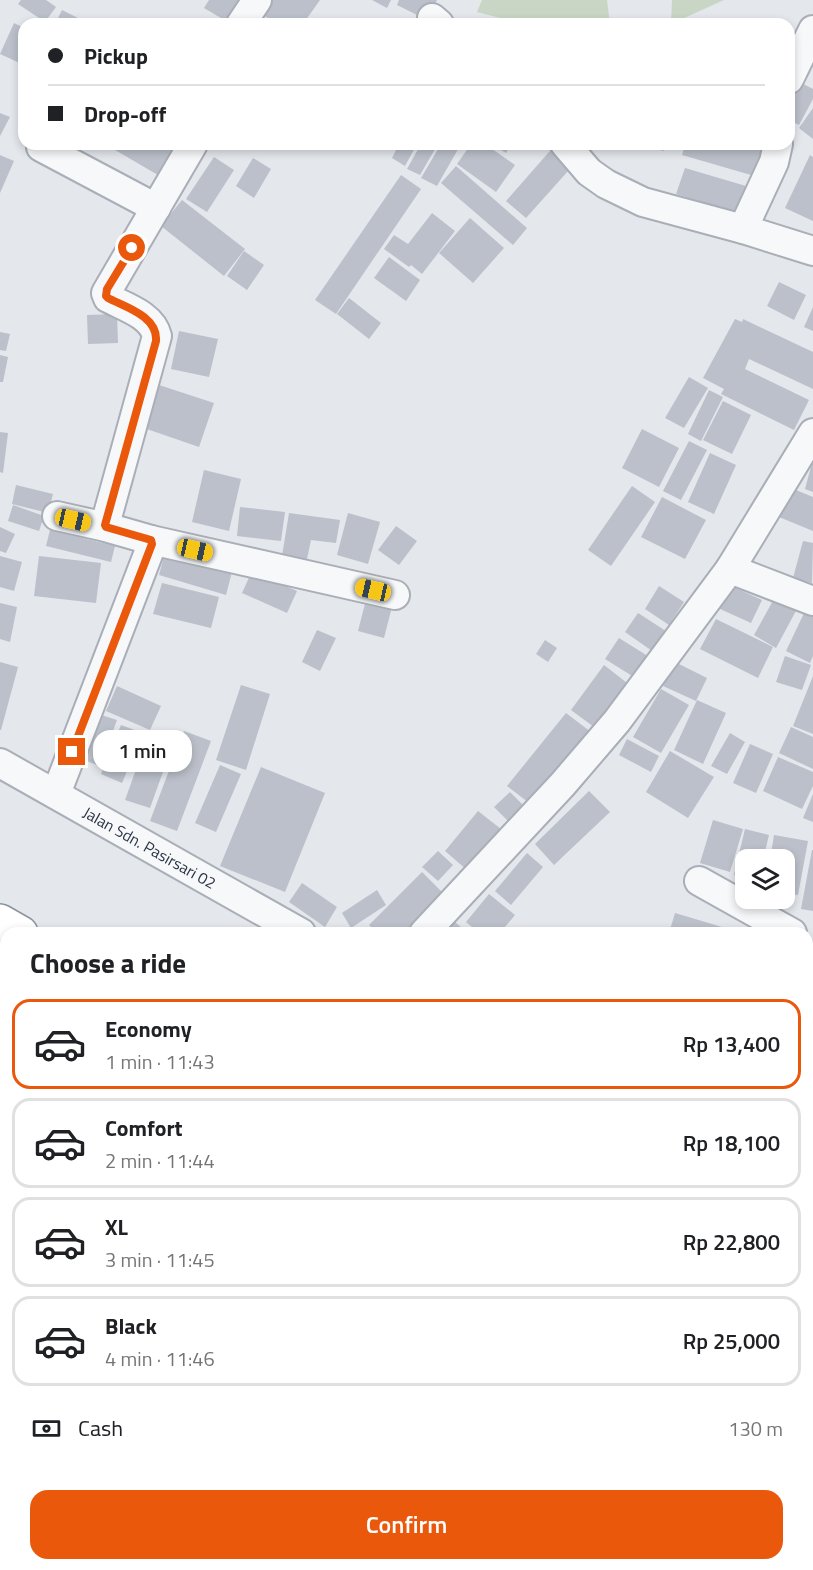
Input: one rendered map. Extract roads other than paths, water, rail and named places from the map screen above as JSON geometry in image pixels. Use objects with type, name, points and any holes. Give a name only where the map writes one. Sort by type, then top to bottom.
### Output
[{"type":"street","points":[[245,18],[257,0]]},
{"type":"street","points":[[795,67],[813,30]]},
{"type":"street","points":[[47,150],[156,208]]},
{"type":"street","points":[[106,527],[106,520],[157,336],[153,326],[146,319],[108,298],[106,293],[190,150]]},
{"type":"street","points":[[570,150],[589,172],[606,184],[643,202],[813,251]]},
{"type":"street","points":[[743,230],[774,162],[777,150]]},
{"type":"street","points":[[430,927],[617,721],[730,569],[813,433]]},
{"type":"street","points":[[57,516],[151,540],[395,595]]},
{"type":"street","points":[[56,794],[152,544],[151,540]]},
{"type":"street","points":[[730,569],[813,601]]},
{"type":"street","name":"Jalan Sdn. Pasirsari 02","points":[[0,763],[290,927]]},
{"type":"street","points":[[699,880],[781,927]]}]
